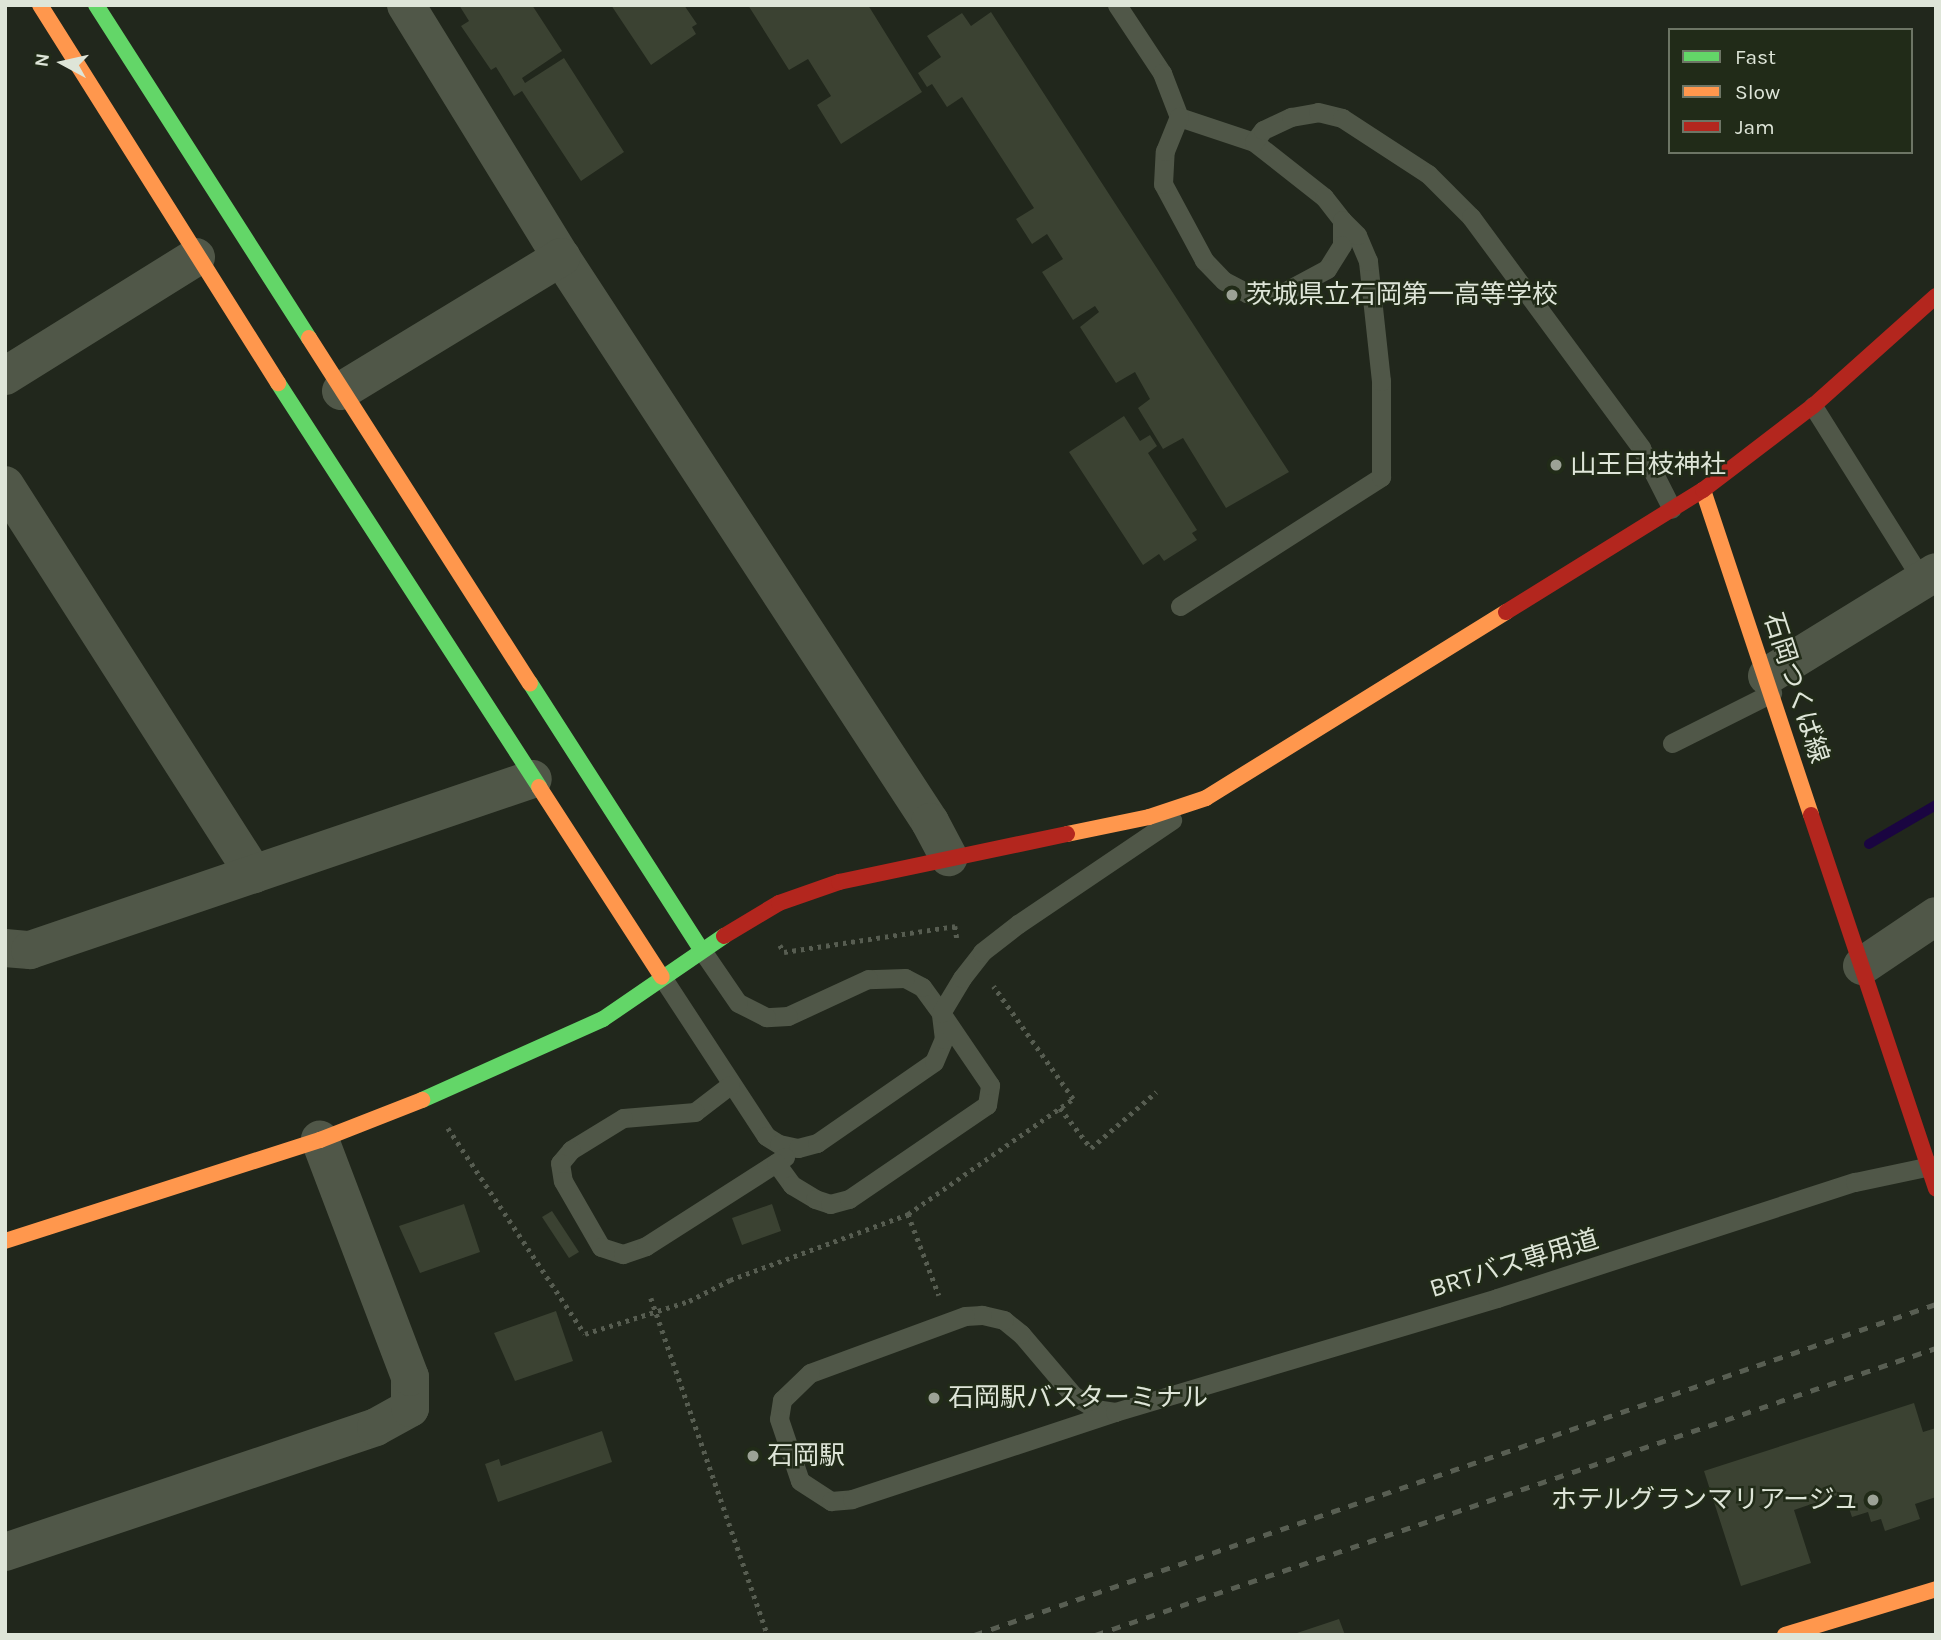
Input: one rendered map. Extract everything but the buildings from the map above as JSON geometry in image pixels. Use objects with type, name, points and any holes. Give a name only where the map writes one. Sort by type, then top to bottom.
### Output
[{"type":"street","points":[[40,5],[196,257],[662,977]]},
{"type":"street","points":[[96,5],[701,949]]},
{"type":"street","points":[[406,5],[561,257],[930,822],[948,857]]},
{"type":"street","points":[[5,376],[196,257]]},
{"type":"street","points":[[341,391],[561,257]]},
{"type":"street","points":[[5,1241],[320,1140],[429,1098],[560,1042],[603,1019],[701,949],[779,903],[839,882],[1149,817],[1195,802],[1703,491],[1813,406],[1936,296]]},
{"type":"street","points":[[5,485],[254,874]]},
{"type":"street","name":"石岡つくば線","points":[[1703,491],[1932,1166],[1936,1189]]},
{"type":"street","points":[[1770,685],[1929,576]]},
{"type":"street","points":[[5,948],[30,950],[533,779]]},
{"type":"street","points":[[1862,966],[1936,916]]},
{"type":"street","points":[[5,1552],[376,1427],[410,1408],[410,1377],[320,1140]]},
{"type":"street","points":[[1785,1635],[1936,1589]]},
{"type":"lane","points":[[1117,5],[1162,73],[1180,117],[1165,151],[1163,184],[1204,260],[1224,281],[1247,293],[1284,292],[1327,269],[1342,245],[1342,219]]},
{"type":"lane","points":[[1254,142],[1262,130],[1318,112],[1342,118],[1428,174],[1471,217],[1641,448],[1672,509]]},
{"type":"lane","points":[[1180,117],[1254,142],[1324,197],[1357,235],[1368,261],[1381,381],[1381,477],[1180,606]]},
{"type":"lane","points":[[1813,406],[1929,576]]},
{"type":"lane","points":[[1672,743],[1770,685]]},
{"type":"lane","points":[[730,1085],[695,1112],[623,1118],[571,1150],[560,1163],[563,1181],[601,1247],[623,1254],[691,1221],[798,1148],[817,1143],[933,1062],[944,1039],[941,1013],[982,952],[1139,847],[1195,802]]},
{"type":"lane","points":[[701,949],[738,1003],[766,1017],[788,1016],[868,979],[887,976],[922,987],[990,1086],[987,1105],[849,1199],[830,1204],[815,1199],[792,1185],[776,1163]]},
{"type":"lane","points":[[662,977],[730,1085],[766,1136],[798,1148]]},
{"type":"lane","name":"BRTバス専用道","points":[[1115,1412],[1096,1409],[1073,1395],[1004,1320],[982,1315],[949,1322],[810,1373],[793,1384],[782,1400],[779,1419],[800,1481],[814,1493],[831,1501],[852,1500],[1115,1412],[1497,1298],[1855,1182],[1932,1166]]},
{"type":"path","points":[[778,940],[784,952],[955,926],[958,946]]},
{"type":"path","points":[[1060,1108],[1091,1148],[1156,1092]]},
{"type":"path","points":[[429,1098],[565,1309],[585,1334],[656,1313],[730,1280]]},
{"type":"path","points":[[908,1214],[949,1322]]},
{"type":"path","points":[[651,1298],[768,1635]]},
{"type":"waterway","points":[[1869,844],[1936,805]]},
{"type":"railway","points":[[974,1635],[1936,1304]]},
{"type":"railway","points":[[1095,1635],[1936,1348]]},
{"type":"traffic: fast","points":[[96,5],[309,338]]},
{"type":"traffic: fast","points":[[278,383],[539,787]]},
{"type":"traffic: fast","points":[[530,683],[701,949]]},
{"type":"traffic: fast","points":[[422,1100],[603,1019],[724,936]]},
{"type":"traffic: slow","points":[[40,5],[278,383]]},
{"type":"traffic: slow","points":[[309,338],[530,683]]},
{"type":"traffic: slow","points":[[1703,490],[1811,815]]},
{"type":"traffic: slow","points":[[1067,834],[1149,817],[1206,798],[1506,612]]},
{"type":"traffic: slow","points":[[539,787],[662,977]]},
{"type":"traffic: slow","points":[[5,1241],[320,1140],[422,1100]]},
{"type":"traffic: slow","points":[[1785,1635],[1936,1589]]},
{"type":"traffic: jam","points":[[1506,612],[1703,490],[1813,406],[1936,296]]},
{"type":"traffic: jam","points":[[1811,815],[1936,1189]]},
{"type":"traffic: jam","points":[[724,936],[779,903],[839,882],[1067,834]]},
{"type":"place","name":"茨城県立石岡第一高等学校","points":[[1232,295]]},
{"type":"place","name":"山王日枝神社","points":[[1556,465]]},
{"type":"place","name":"石岡駅バスターミナル","points":[[934,1398]]},
{"type":"place","name":"石岡駅","points":[[753,1456]]},
{"type":"place","name":"ホテルグランマリアージュ","points":[[1873,1500]]}]
